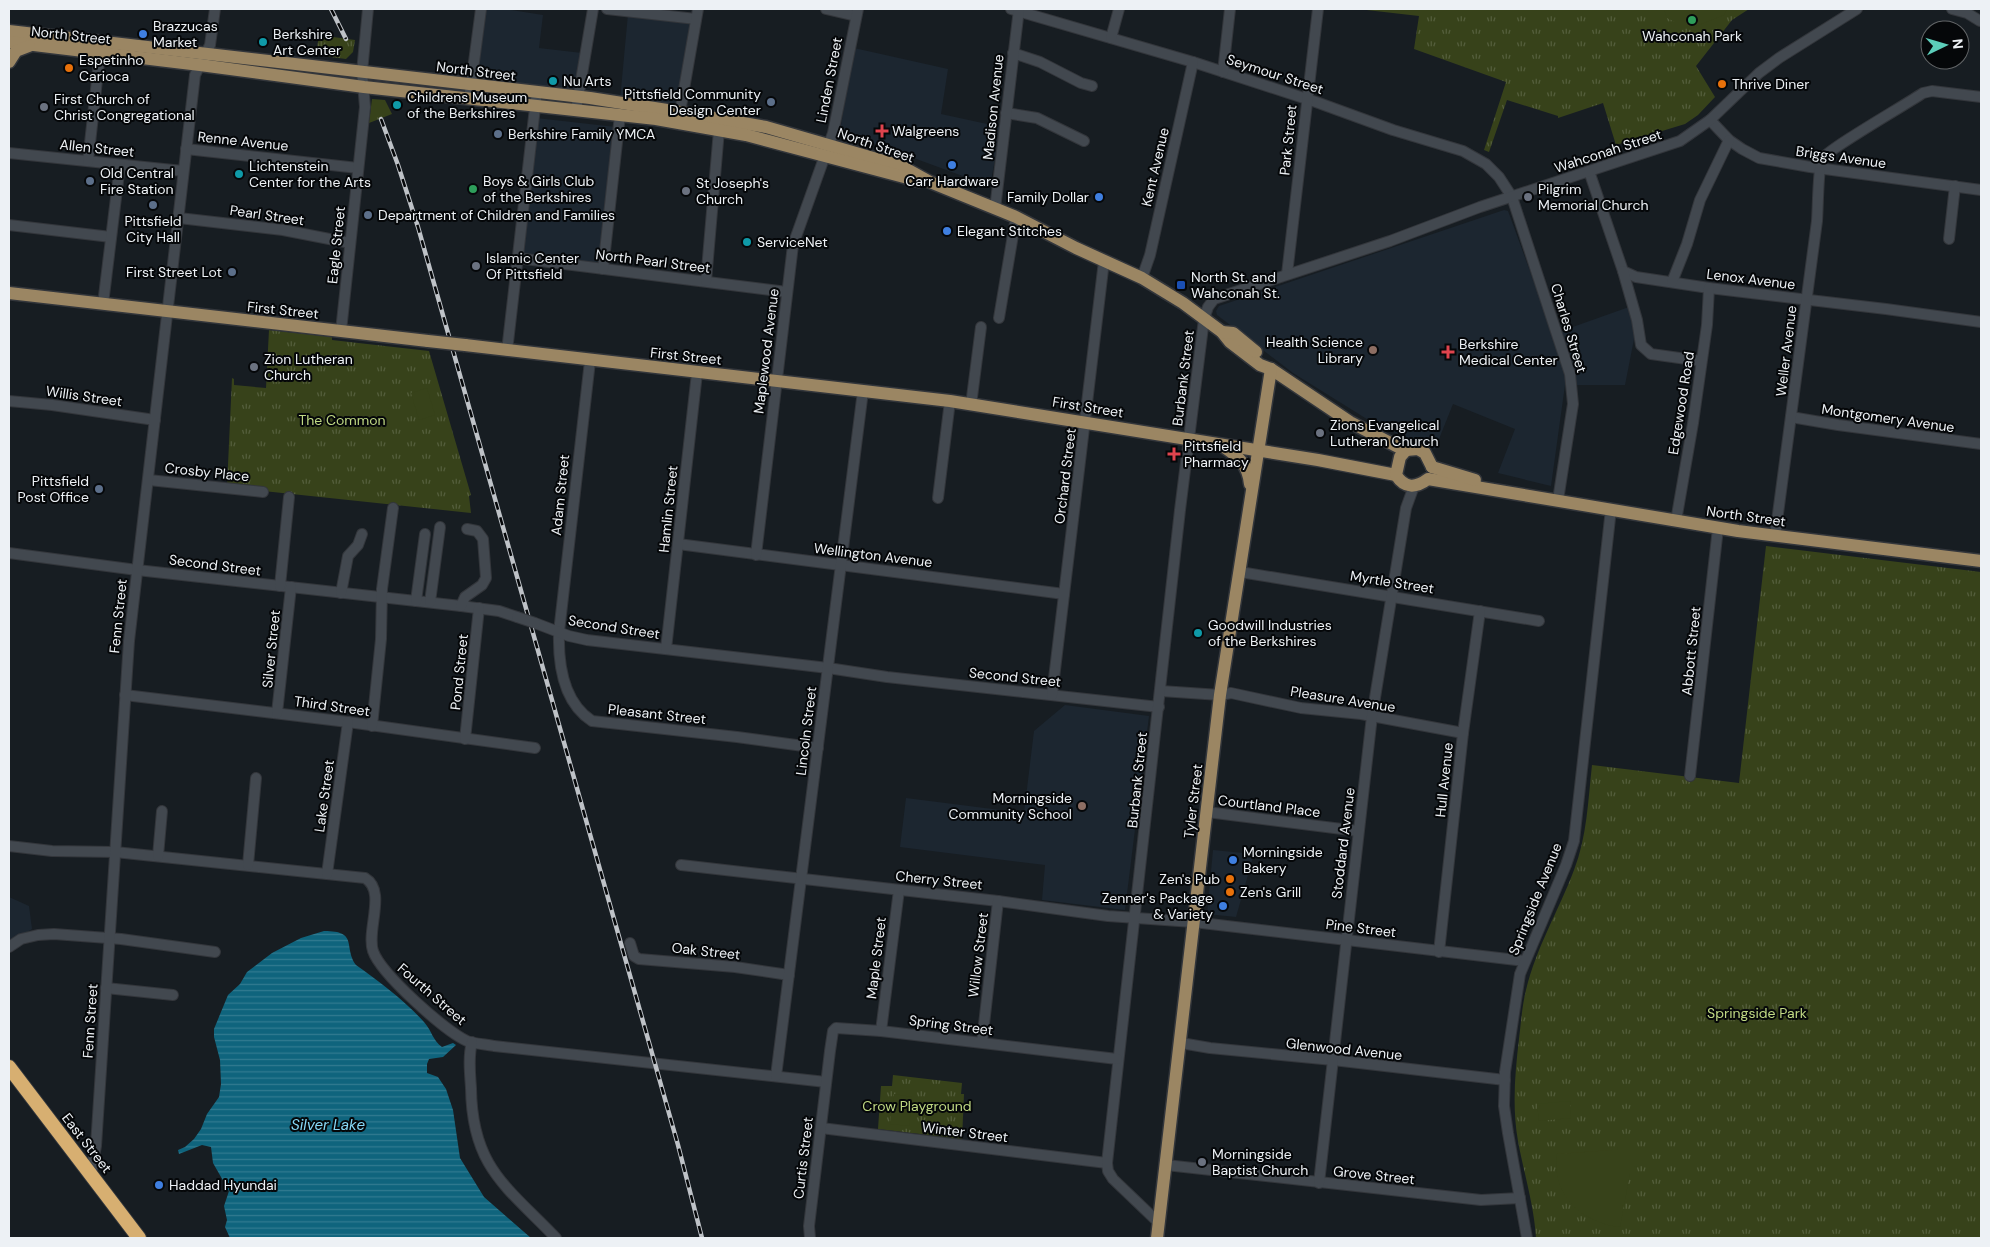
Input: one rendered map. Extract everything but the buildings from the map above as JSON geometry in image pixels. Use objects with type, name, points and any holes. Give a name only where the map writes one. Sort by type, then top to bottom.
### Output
[{"type":"highway","name":"East Street","points":[[9,1067],[139,1238]]},
{"type":"main road","name":"North Street","points":[[9,32],[364,86],[469,98],[536,99]]},
{"type":"main road","name":"North Street","points":[[9,42],[29,46],[100,53],[362,72],[470,85],[536,99],[680,112],[766,127],[828,150]]},
{"type":"main road","points":[[9,62],[16,51],[29,46]]},
{"type":"main road","name":"North Street","points":[[577,104],[620,115],[719,130],[828,150],[901,166],[930,182],[1016,217],[1142,278],[1183,303],[1222,332],[1233,333],[1261,355],[1271,369],[1350,422],[1406,450],[1418,449],[1430,460],[1430,473],[1508,492],[1718,528],[1981,561]]},
{"type":"main road","name":"First Street","points":[[9,293],[971,404],[1357,467],[1402,478]]},
{"type":"main road","name":"Tyler Street","points":[[1157,1238],[1220,695],[1271,369]]},
{"type":"main road","points":[[1220,444],[1243,461],[1248,472],[1251,495]]},
{"type":"main road","points":[[1406,450],[1400,457],[1402,478],[1430,473]]},
{"type":"street","name":"Fenn Street","points":[[91,1173],[96,1146],[125,695],[137,570],[195,75],[210,45],[215,9]]},
{"type":"street","name":"Eagle Street","points":[[341,332],[365,107],[362,72],[368,9]]},
{"type":"street","points":[[469,98],[482,9]]},
{"type":"street","points":[[577,104],[593,9]]},
{"type":"street","points":[[607,9],[697,14],[680,112]]},
{"type":"street","points":[[826,9],[857,12]]},
{"type":"street","name":"Seymour Street","points":[[1016,9],[1193,62],[1394,130],[1463,151],[1486,164],[1499,176],[1512,197]]},
{"type":"street","name":"Madison Avenue","points":[[995,209],[1013,53],[1016,9]]},
{"type":"street","points":[[1111,38],[1119,9]]},
{"type":"street","points":[[1223,72],[1230,9]]},
{"type":"street","name":"Park Street","points":[[1287,274],[1318,9]]},
{"type":"street","name":"Wahconah Street","points":[[1204,319],[1208,307],[1214,299],[1390,241],[1439,222],[1589,171],[1680,142],[1710,120],[1759,73],[1779,58],[1857,9]]},
{"type":"street","points":[[1952,9],[1967,13],[1980,21]]},
{"type":"street","name":"Linden Street","points":[[828,150],[857,12]]},
{"type":"street","points":[[88,161],[100,53]]},
{"type":"street","points":[[1013,53],[1040,62],[1081,83],[1092,86]]},
{"type":"street","name":"Kent Avenue","points":[[1142,278],[1150,255],[1193,62]]},
{"type":"street","points":[[1819,169],[1822,158],[1837,146],[1922,93],[1932,91],[1981,98]]},
{"type":"street","points":[[507,351],[516,258],[536,99]]},
{"type":"street","points":[[1006,114],[1037,118],[1084,141]]},
{"type":"street","points":[[603,269],[620,115]]},
{"type":"street","name":"Briggs Avenue","points":[[1710,120],[1729,140],[1759,158],[1819,169],[1981,190]]},
{"type":"street","points":[[706,281],[719,130]]},
{"type":"street","points":[[1672,282],[1687,244],[1700,200],[1729,140]]},
{"type":"street","name":"Renne Avenue","points":[[186,149],[358,168]]},
{"type":"street","name":"Maplewood Avenue","points":[[756,555],[793,245],[828,150]]},
{"type":"street","name":"Allen Street","points":[[9,153],[183,171]]},
{"type":"street","points":[[103,304],[120,165]]},
{"type":"street","name":"Weller Avenue","points":[[1775,536],[1817,221],[1819,169]]},
{"type":"street","points":[[1589,171],[1623,271],[1637,320],[1641,345],[1651,354],[1701,360]]},
{"type":"street","points":[[1949,239],[1955,186]]},
{"type":"street","name":"Charles Street","points":[[1512,197],[1566,359],[1572,383],[1573,404],[1558,500]]},
{"type":"street","points":[[999,318],[1016,217]]},
{"type":"street","name":"Pearl Street","points":[[178,218],[283,230],[350,243]]},
{"type":"street","points":[[9,224],[111,238]]},
{"type":"street","name":"North Pearl Street","points":[[516,258],[787,292]]},
{"type":"street","name":"Orchard Street","points":[[1052,695],[1104,261]]},
{"type":"street","name":"Lenox Avenue","points":[[1623,271],[1636,277],[1709,288],[1981,322]]},
{"type":"street","name":"Edgewood Road","points":[[1676,521],[1707,325],[1709,288]]},
{"type":"street","name":"Burbank Street","points":[[1107,1163],[1117,1059],[1136,918],[1204,319]]},
{"type":"street","points":[[971,404],[981,327]]},
{"type":"street","name":"Adam Street","points":[[559,632],[590,361]]},
{"type":"street","name":"Hamlin Street","points":[[666,649],[697,373]]},
{"type":"street","name":"Lincoln Street","points":[[776,1076],[863,391]]},
{"type":"street","name":"Willis Street","points":[[9,401],[52,405],[155,420]]},
{"type":"street","points":[[938,498],[950,402]]},
{"type":"street","name":"Montgomery Avenue","points":[[1791,417],[1981,444]]},
{"type":"street","name":"Stoddard Avenue","points":[[1319,1183],[1372,716],[1406,508],[1402,478]]},
{"type":"street","name":"Crosby Place","points":[[149,480],[263,492]]},
{"type":"street","points":[[280,586],[289,497]]},
{"type":"street","points":[[372,726],[381,639],[382,597],[393,508]]},
{"type":"street","name":"Springside Avenue","points":[[1527,1238],[1504,1106],[1504,1080],[1520,974],[1566,865],[1574,841],[1611,509]]},
{"type":"street","points":[[430,602],[440,527]]},
{"type":"street","name":"Abbott Street","points":[[1690,776],[1718,528]]},
{"type":"street","points":[[461,606],[465,597],[484,583],[487,576],[482,537],[477,531],[467,529]]},
{"type":"street","points":[[342,593],[348,556],[358,545],[362,534]]},
{"type":"street","points":[[416,601],[425,534]]},
{"type":"street","name":"Wellington Avenue","points":[[678,544],[1064,594]]},
{"type":"street","name":"Second Street","points":[[9,553],[137,570],[480,608],[517,616],[559,632],[587,640],[1159,708]]},
{"type":"street","name":"Myrtle Street","points":[[1240,572],[1539,620]]},
{"type":"street","name":"Silver Street","points":[[277,713],[291,587]]},
{"type":"street","name":"Pond Street","points":[[465,739],[480,608]]},
{"type":"street","name":"Hull Avenue","points":[[1439,952],[1463,733],[1480,611]]},
{"type":"street","name":"Pleasant Street","points":[[559,632],[560,660],[566,688],[582,715],[592,721],[818,748]]},
{"type":"street","name":"Pleasure Avenue","points":[[1161,691],[1220,695],[1231,693],[1301,708],[1372,716],[1463,733]]},
{"type":"street","name":"Third Street","points":[[125,695],[348,722],[535,748]]},
{"type":"street","name":"Lake Street","points":[[327,874],[348,722]]},
{"type":"street","points":[[248,866],[256,778]]},
{"type":"street","points":[[158,856],[162,811]]},
{"type":"street","name":"Courtland Place","points":[[1207,812],[1358,832]]},
{"type":"street","name":"Fourth Street","points":[[9,846],[52,851],[115,852],[360,877],[371,883],[375,897],[371,944],[380,964],[395,981],[461,1038],[472,1042],[826,1082]]},
{"type":"street","name":"Cherry Street","points":[[681,865],[998,901],[1108,916],[1193,922]]},
{"type":"street","name":"Maple Street","points":[[881,1031],[899,890]]},
{"type":"street","name":"Willow Street","points":[[982,1042],[998,901]]},
{"type":"street","name":"Pine Street","points":[[1193,922],[1525,961]]},
{"type":"street","points":[[9,947],[21,940],[38,935],[54,934],[215,952]]},
{"type":"street","name":"Oak Street","points":[[630,943],[634,956],[639,959],[735,967],[789,975]]},
{"type":"street","points":[[106,988],[173,995]]},
{"type":"street","name":"Spring Street","points":[[826,1082],[832,1038],[836,1028],[982,1042],[1117,1059]]},
{"type":"street","points":[[472,1042],[470,1054],[473,1118],[486,1162],[502,1184],[556,1238]]},
{"type":"street","name":"Glenwood Avenue","points":[[1180,1043],[1219,1050],[1333,1060],[1504,1080]]},
{"type":"street","name":"Curtis Street","points":[[810,1238],[809,1226],[826,1082]]},
{"type":"street","name":"Winter Street","points":[[821,1128],[1107,1163]]},
{"type":"street","points":[[1107,1163],[1108,1171],[1113,1178],[1159,1223]]},
{"type":"street","name":"Grove Street","points":[[1166,1165],[1481,1200],[1520,1198]]},
{"type":"shaded area","points":[[486,9],[504,9],[543,15],[539,48],[582,53],[575,92],[476,80]]},
{"type":"shaded area","points":[[628,14],[692,22],[676,108],[620,100]]},
{"type":"shaded area","points":[[854,48],[948,69],[941,114],[1001,127],[990,186],[840,131]]},
{"type":"shaded area","points":[[536,118],[616,127],[601,265],[521,254]]},
{"type":"shaded area","name":"Berkshire Medical Center","points":[[1504,210],[1508,211],[1553,334],[1629,307],[1635,334],[1625,385],[1565,385],[1551,486],[1498,473],[1515,429],[1453,404],[1435,449],[1378,426],[1293,373],[1217,315],[1216,311],[1219,306]]},
{"type":"shaded area","name":"Morningside Community School","points":[[1065,705],[1149,716],[1125,910],[1042,900],[1045,865],[900,847],[906,798],[1024,813],[1034,731]]},
{"type":"shaded area","points":[[1213,850],[1254,854],[1236,917],[1207,914]]},
{"type":"shaded area","points":[[9,897],[29,906],[32,929],[9,944]]},
{"type":"green space","name":"Wahconah Park","points":[[1358,9],[1749,9],[1732,20],[1696,66],[1715,97],[1698,115],[1685,124],[1616,145],[1603,103],[1558,118],[1558,116],[1507,100],[1489,152],[1484,150],[1506,82],[1414,49],[1419,16]]},
{"type":"green space","name":"Wahconah Park","points":[[1664,9],[1727,9],[1724,15],[1689,29],[1667,18]]},
{"type":"green space","points":[[319,35],[355,40],[353,52],[346,59],[316,55]]},
{"type":"green space","points":[[372,99],[385,100],[392,114],[369,123]]},
{"type":"green space","name":"The Common","points":[[269,330],[332,337],[332,340],[429,351],[471,495],[469,496],[471,513],[227,487],[232,378],[234,379],[234,385],[266,388]]},
{"type":"green space","points":[[427,388],[435,415],[419,420],[411,393]]},
{"type":"green space","name":"Springside Park","points":[[1766,546],[1981,572],[1981,1238],[1536,1238],[1515,1116],[1515,1077],[1522,1014],[1530,974],[1568,885],[1582,845],[1592,765],[1739,783]]},
{"type":"green space","name":"Crow Playground","points":[[893,1075],[962,1083],[961,1094],[964,1094],[962,1139],[878,1129],[881,1086],[892,1086]]},
{"type":"green space","points":[[894,1094],[912,1097],[909,1126],[890,1124]]},
{"type":"green space","points":[[1570,1101],[1571,1118],[1539,1121],[1537,1104]]},
{"type":"green space","points":[[1613,1147],[1618,1147],[1617,1150],[1628,1150],[1634,1155],[1634,1166],[1637,1167],[1635,1173],[1630,1173],[1620,1227],[1598,1222],[1579,1211],[1564,1195],[1557,1171],[1557,1154],[1612,1150]]},
{"type":"water","name":"Silver Lake","points":[[324,931],[335,932],[346,937],[356,965],[408,1006],[424,1022],[439,1045],[442,1047],[453,1043],[456,1045],[443,1057],[429,1059],[427,1073],[438,1077],[446,1089],[453,1110],[460,1158],[484,1197],[531,1238],[230,1238],[225,1227],[227,1220],[224,1206],[229,1191],[213,1163],[211,1147],[202,1145],[179,1154],[178,1150],[194,1139],[201,1129],[207,1114],[219,1097],[221,1084],[220,1060],[214,1037],[214,1029],[228,995],[240,984],[247,972],[272,953],[301,938]]},
{"type":"railway","points":[[331,9],[346,39]]},
{"type":"railway","points":[[381,119],[418,227],[678,1145],[702,1238]]},
{"type":"place","name":"Wahconah Park","points":[[1692,20]]},
{"type":"place","name":"Brazzucas Market","points":[[143,34]]},
{"type":"place","name":"Berkshire Art Center","points":[[263,42]]},
{"type":"place","name":"Espetinho Carioca","points":[[69,68]]},
{"type":"place","name":"Nu Arts","points":[[553,81]]},
{"type":"place","name":"Thrive Diner","points":[[1722,84]]},
{"type":"place","name":"Pittsfield Community Design Center","points":[[771,102]]},
{"type":"place","name":"Childrens Museum of the Berkshires","points":[[397,105]]},
{"type":"place","name":"First Church of Christ Congregational","points":[[44,107]]},
{"type":"place","name":"Walgreens","points":[[882,131]]},
{"type":"place","name":"Berkshire Family YMCA","points":[[498,134]]},
{"type":"place","name":"Carr Hardware","points":[[952,165]]},
{"type":"place","name":"Lichtenstein Center for the Arts","points":[[239,174]]},
{"type":"place","name":"Old Central Fire Station","points":[[90,181]]},
{"type":"place","name":"Boys & Girls Club of the Berkshires","points":[[473,189]]},
{"type":"place","name":"St Joseph's Church","points":[[686,191]]},
{"type":"place","name":"Family Dollar","points":[[1099,197]]},
{"type":"place","name":"Pilgrim Memorial Church","points":[[1528,197]]},
{"type":"place","name":"Pittsfield City Hall","points":[[153,205]]},
{"type":"place","name":"Department of Children and Families","points":[[368,215]]},
{"type":"place","name":"Elegant Stitches","points":[[947,231]]},
{"type":"place","name":"ServiceNet","points":[[747,242]]},
{"type":"place","name":"Islamic Center Of Pittsfield","points":[[476,266]]},
{"type":"place","name":"First Street Lot","points":[[232,272]]},
{"type":"place","name":"North St. and Wahconah St.","points":[[1181,285]]},
{"type":"place","name":"Health Science Library","points":[[1373,350]]},
{"type":"place","name":"Berkshire Medical Center","points":[[1448,352]]},
{"type":"place","name":"Zion Lutheran Church","points":[[254,367]]},
{"type":"place","name":"Zions Evangelical Lutheran Church","points":[[1320,433]]},
{"type":"place","name":"Pittsfield Pharmacy","points":[[1174,454]]},
{"type":"place","name":"Pittsfield Post Office","points":[[99,489]]},
{"type":"place","name":"Goodwill Industries of the Berkshires","points":[[1198,633]]},
{"type":"place","name":"Morningside Community School","points":[[1082,806]]},
{"type":"place","name":"Morningside Bakery","points":[[1233,860]]},
{"type":"place","name":"Zen's Pub","points":[[1230,879]]},
{"type":"place","name":"Zen's Grill","points":[[1230,892]]},
{"type":"place","name":"Zenner's Package & Variety","points":[[1223,906]]},
{"type":"place","name":"Morningside Baptist Church","points":[[1202,1162]]},
{"type":"place","name":"Haddad Hyundai","points":[[159,1185]]}]
